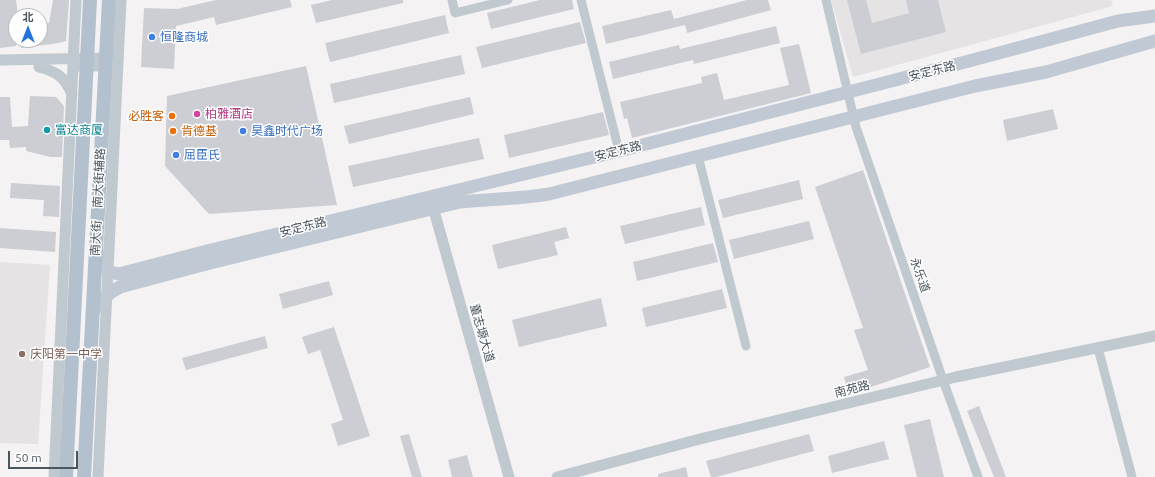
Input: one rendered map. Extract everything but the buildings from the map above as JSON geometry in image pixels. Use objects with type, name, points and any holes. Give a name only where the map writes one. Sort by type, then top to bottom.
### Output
[{"type":"main road","name":"南大街","points":[[66,477],[84,126],[80,63],[90,0]]},
{"type":"main road","name":"南大街","points":[[84,477],[109,0]]},
{"type":"main road","name":"安定东路","points":[[92,314],[107,295],[120,287],[217,262],[619,151],[847,86],[1118,21],[1155,16]]},
{"type":"main road","name":"安定东路","points":[[108,271],[119,274],[214,249],[430,203],[512,199],[549,194],[975,86],[1046,72],[1155,41]]},
{"type":"main road","points":[[96,247],[102,263],[108,271]]},
{"type":"main road","points":[[68,443],[70,450],[78,454],[83,451],[86,445]]},
{"type":"street","points":[[54,477],[72,93],[80,63],[76,0]]},
{"type":"street","name":"南大街辅路","points":[[98,477],[121,0]]},
{"type":"street","points":[[452,0],[455,13],[508,0]]},
{"type":"street","points":[[581,0],[619,151]]},
{"type":"street","name":"永乐道","points":[[826,0],[858,134],[978,477]]},
{"type":"street","points":[[0,60],[80,63]]},
{"type":"street","points":[[0,68],[39,67],[106,62]]},
{"type":"street","points":[[39,67],[57,73],[65,80],[72,93],[84,126]]},
{"type":"street","points":[[698,156],[746,346]]},
{"type":"street","name":"董志塬大道","points":[[430,203],[503,477]]},
{"type":"street","name":"董志塬大道","points":[[430,203],[509,477]]},
{"type":"street","name":"南苑路","points":[[1099,350],[1155,336]]},
{"type":"street","name":"南苑路","points":[[557,477],[700,439],[944,382],[1155,340]]},
{"type":"street","points":[[1099,350],[1132,477]]},
{"type":"street","name":"南苑路","points":[[574,477],[701,443],[944,382]]},
{"type":"shaded area","points":[[831,0],[1111,0],[1113,6],[853,77]]},
{"type":"shaded area","name":"庆阳第一中学","points":[[0,262],[50,265],[38,444],[0,443]]},
{"type":"place","name":"恒隆商城","points":[[152,37]]},
{"type":"place","name":"柏雅酒店","points":[[197,114]]},
{"type":"place","name":"必胜客","points":[[172,116]]},
{"type":"place","name":"富达商厦","points":[[47,130]]},
{"type":"place","name":"肯德基","points":[[173,131]]},
{"type":"place","name":"昊鑫时代广场","points":[[243,131]]},
{"type":"place","name":"屈臣氏","points":[[176,155]]},
{"type":"place","name":"庆阳第一中学","points":[[22,354]]}]
